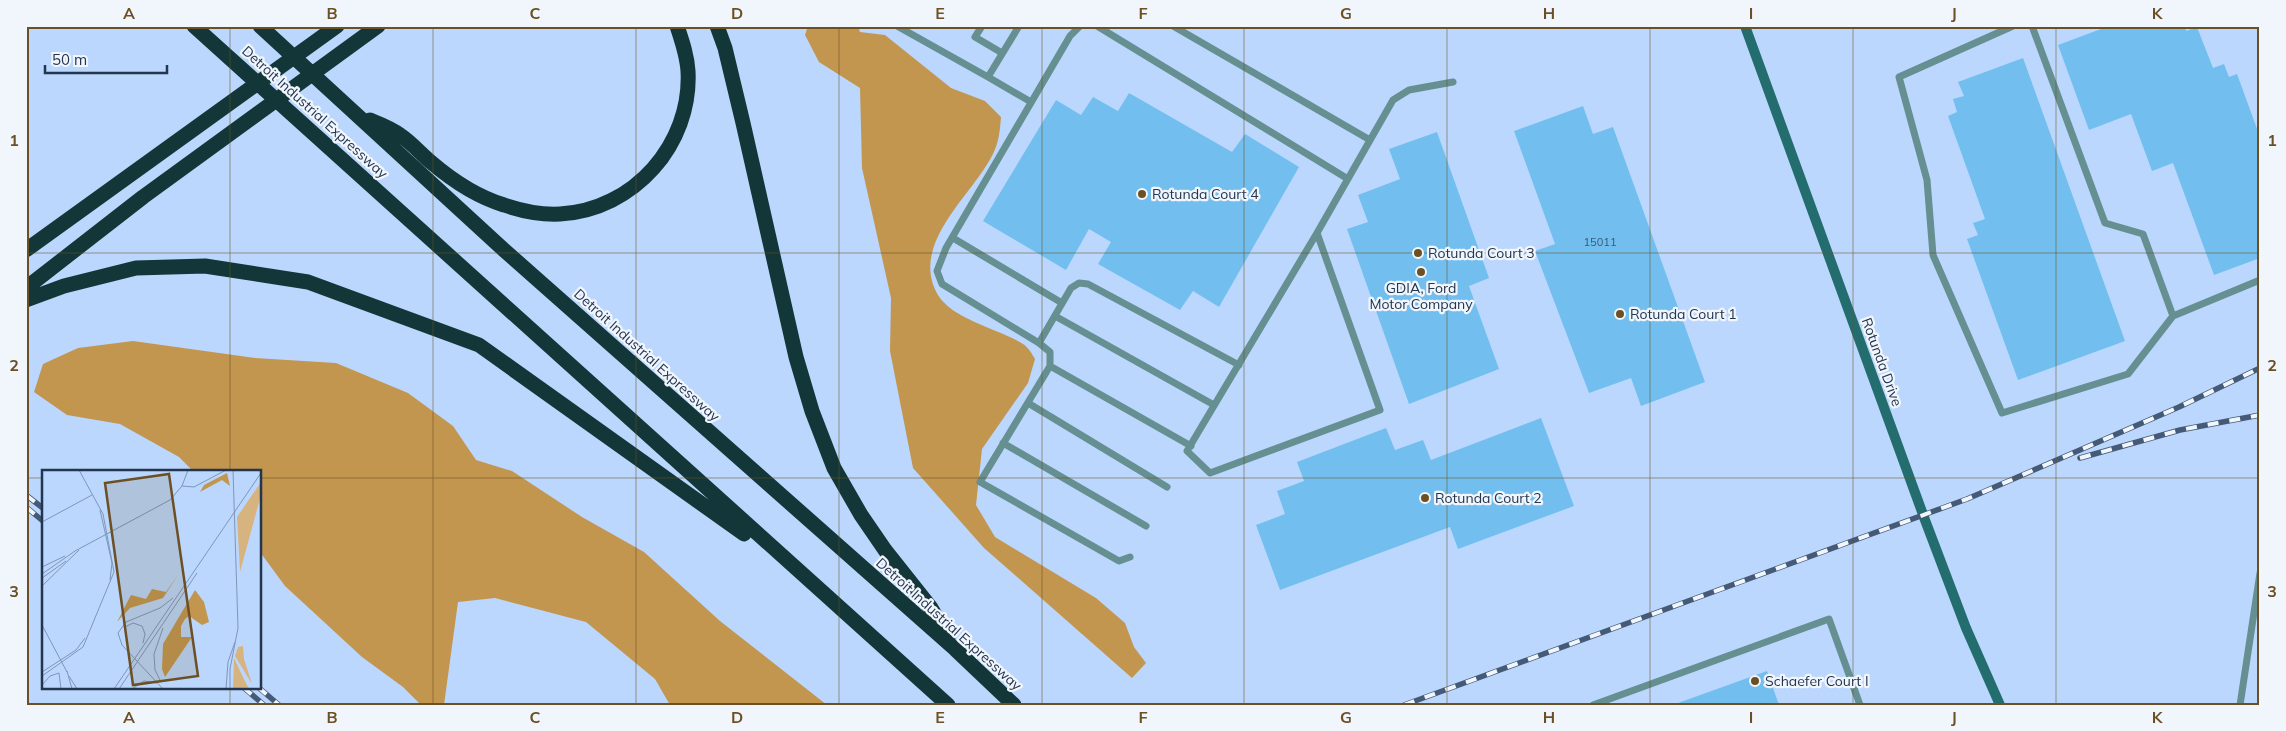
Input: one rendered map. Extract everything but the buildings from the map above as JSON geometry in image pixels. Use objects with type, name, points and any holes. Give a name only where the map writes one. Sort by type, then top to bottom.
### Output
[{"type":"highway","name":"Detroit Industrial Expressway","points":[[194,26],[948,705]]},
{"type":"highway","points":[[26,250],[337,26]]},
{"type":"highway","points":[[26,288],[143,197],[378,26]]},
{"type":"highway","points":[[355,113],[400,134],[463,186],[501,204],[544,214],[561,214],[587,208],[622,194],[653,170],[666,154],[679,128],[686,101],[688,70],[684,47],[677,26]]},
{"type":"highway","points":[[717,26],[725,48],[743,123],[796,357],[812,411],[834,468],[860,515],[931,608],[955,649]]},
{"type":"highway","name":"Detroit Industrial Expressway","points":[[263,29],[512,257],[955,649],[1014,705]]},
{"type":"highway","points":[[26,300],[64,286],[136,268],[206,266],[308,282],[479,345],[804,576]]},
{"type":"main road","name":"Rotunda Drive","points":[[1745,26],[1932,538],[1966,628],[2000,705]]},
{"type":"lane","points":[[897,26],[1032,102]]},
{"type":"lane","points":[[982,26],[976,37],[1002,53]]},
{"type":"lane","points":[[988,77],[1019,26]]},
{"type":"lane","points":[[1080,26],[1070,36],[952,238],[937,271],[942,284],[1050,352],[1050,366],[980,482],[1119,561],[1130,557]]},
{"type":"lane","points":[[1097,26],[1348,179]]},
{"type":"lane","points":[[1174,26],[1370,140]]},
{"type":"lane","points":[[2013,26],[1899,77],[1927,180],[1933,255],[2002,413],[2128,374],[2173,316],[2260,280]]},
{"type":"lane","points":[[2032,26],[2105,222],[2143,234],[2173,316]]},
{"type":"lane","points":[[1317,233],[1380,410],[1210,473],[1187,451],[1317,233],[1393,100],[1409,90],[1453,82]]},
{"type":"lane","points":[[952,238],[1062,303]]},
{"type":"lane","points":[[1038,343],[1071,288],[1079,283],[1088,284],[1238,365]]},
{"type":"lane","points":[[1055,316],[1214,405]]},
{"type":"lane","points":[[1050,366],[1191,446]]},
{"type":"lane","points":[[1028,403],[1168,487]]},
{"type":"lane","points":[[1003,443],[1146,526]]},
{"type":"lane","points":[[2240,705],[2260,573]]},
{"type":"lane","points":[[1593,705],[1829,620],[1860,705]]},
{"type":"shaded area","points":[[808,26],[858,26],[860,32],[885,35],[951,88],[985,101],[1001,117],[1000,131],[993,154],[984,170],[947,221],[937,239],[931,257],[931,276],[938,295],[945,304],[965,318],[1023,344],[1035,359],[1028,383],[982,449],[976,505],[995,537],[1096,598],[1125,623],[1134,647],[1146,663],[1132,678],[984,548],[913,468],[890,351],[891,298],[862,168],[860,88],[819,62],[805,35]]},
{"type":"shaded area","points":[[133,341],[255,358],[336,363],[408,393],[453,426],[476,460],[512,471],[582,517],[644,552],[720,621],[827,705],[670,705],[655,679],[586,622],[495,598],[458,602],[444,705],[421,705],[403,687],[362,657],[285,586],[261,553],[261,470],[192,470],[179,457],[120,424],[67,415],[34,392],[43,364],[78,348]]},
{"type":"railway","points":[[1404,705],[1967,499],[2179,407],[2260,368]]},
{"type":"railway","points":[[2080,458],[2180,430],[2260,415]]},
{"type":"railway","points":[[26,495],[42,507]]},
{"type":"railway","points":[[26,507],[42,520]]},
{"type":"railway","points":[[244,688],[264,705]]},
{"type":"railway","points":[[259,688],[279,705]]},
{"type":"place","name":"Rotunda Court 4","points":[[1142,194]]},
{"type":"place","name":"Rotunda Court 3","points":[[1418,253]]},
{"type":"place","name":"GDIA, Ford Motor Company","points":[[1421,272]]},
{"type":"place","name":"Rotunda Court 1","points":[[1620,314]]},
{"type":"place","name":"Rotunda Court 2","points":[[1425,498]]},
{"type":"place","name":"Schaefer Court I","points":[[1755,681]]}]
